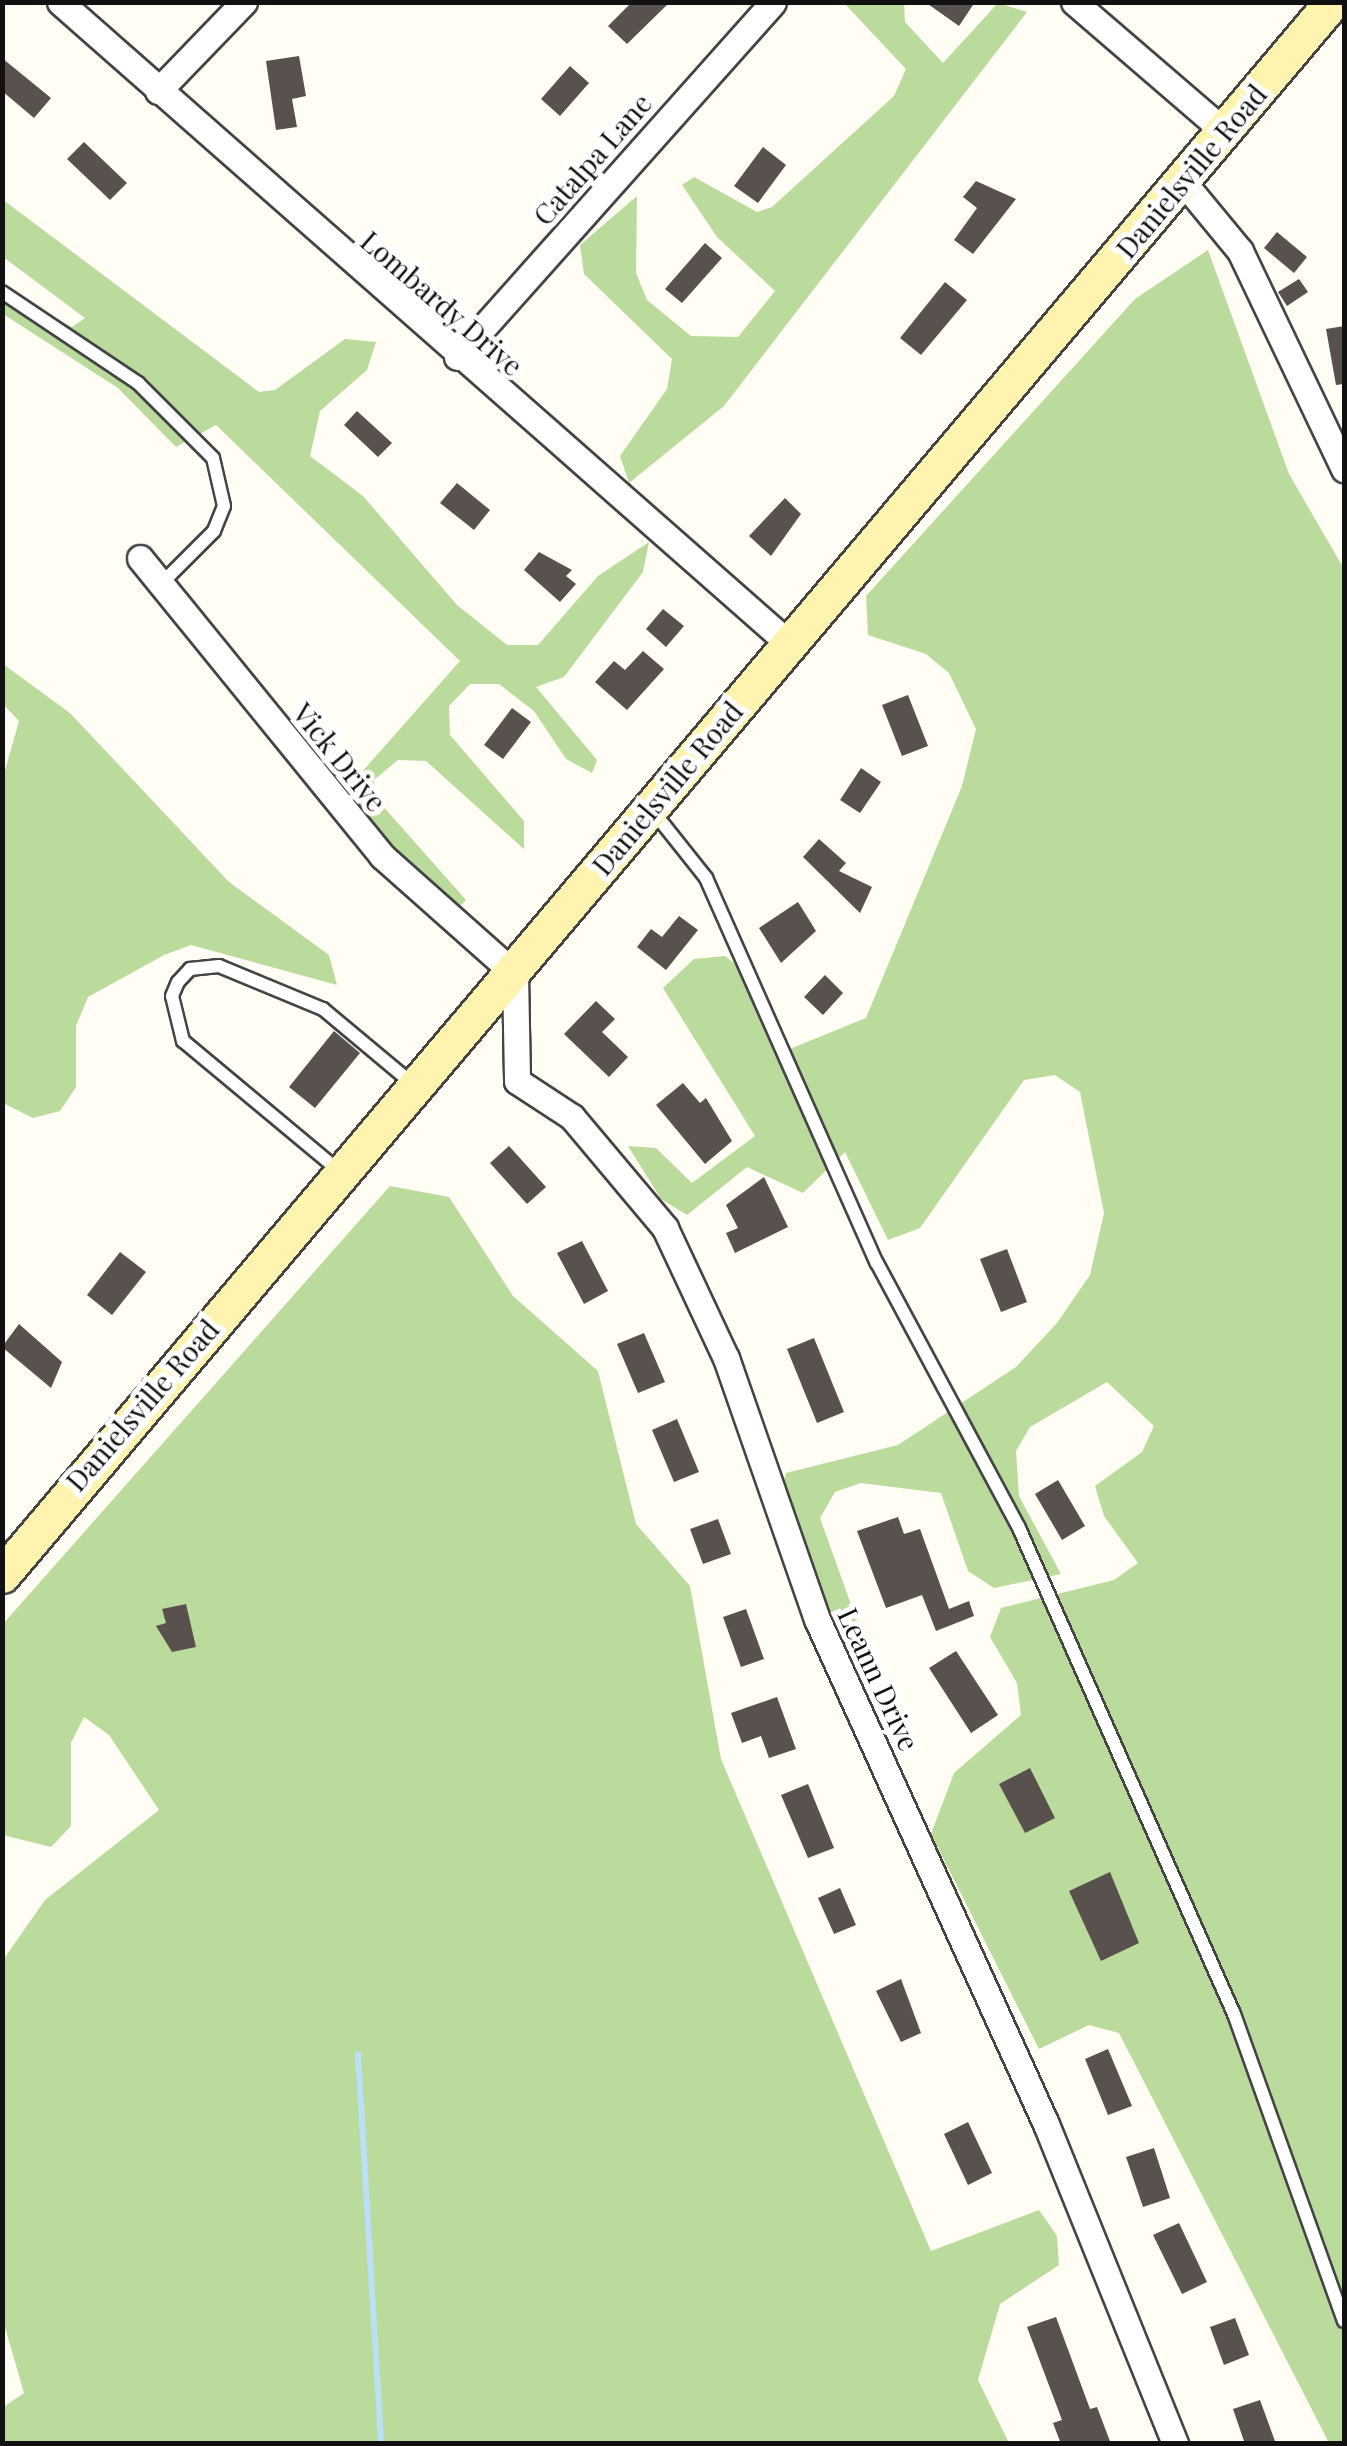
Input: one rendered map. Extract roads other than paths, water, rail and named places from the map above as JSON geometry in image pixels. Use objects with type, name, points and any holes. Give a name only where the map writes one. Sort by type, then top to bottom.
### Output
[{"type":"main road","name":"Danielsville Road","points":[[2,1575],[515,974],[650,807],[1184,182],[1332,2]]},
{"type":"street","name":"Lombardy Drive","points":[[60,2],[457,358],[788,643]]},
{"type":"street","points":[[158,91],[244,2]]},
{"type":"street","name":"Catalpa Lane","points":[[457,358],[774,2]]},
{"type":"street","points":[[1074,2],[1225,132]]},
{"type":"street","points":[[1184,182],[1240,251],[1344,470]]},
{"type":"street","name":"Vick Drive","points":[[140,558],[382,856],[515,974]]},
{"type":"street","name":"Leann Drive","points":[[515,974],[517,1082],[613,1158],[686,1268],[818,1619],[1046,2124],[1175,2444]]},
{"type":"lane","points":[[2,292],[138,383],[213,458],[224,506],[214,531],[161,584]]},
{"type":"lane","points":[[650,807],[706,878],[877,1263],[1019,1528],[1234,2014],[1344,2321]]},
{"type":"lane","points":[[342,1174],[183,1041],[172,996],[178,982],[190,969],[220,966],[323,1009],[417,1088]]},
{"type":"waterway","points":[[358,2054],[381,2444]]}]
